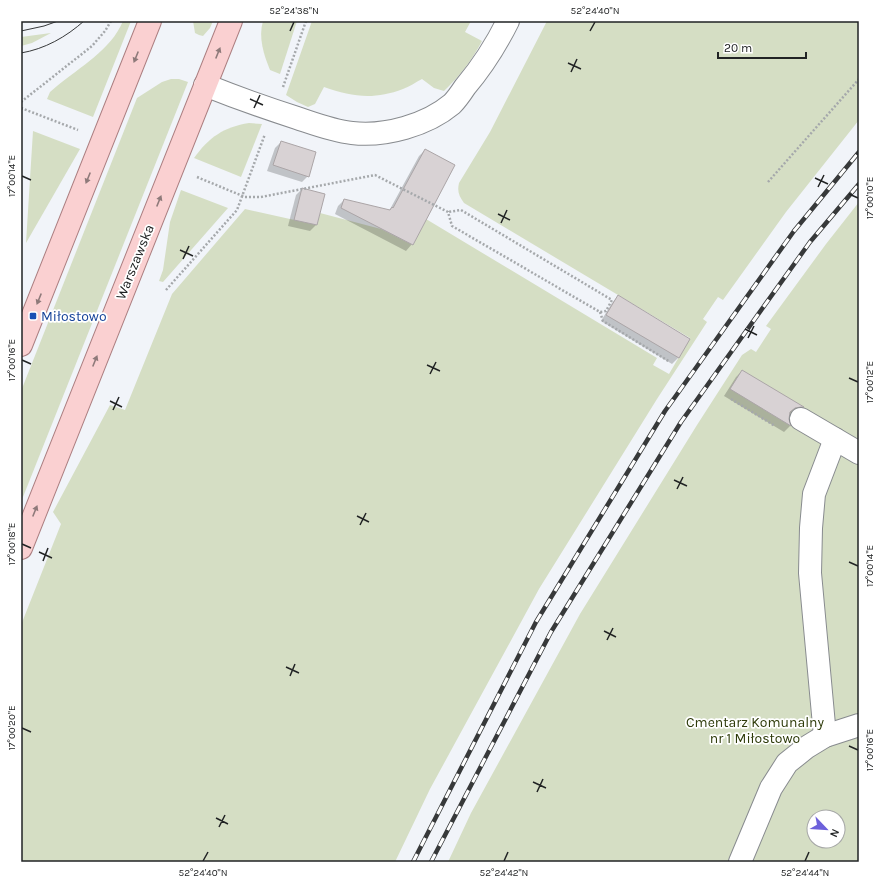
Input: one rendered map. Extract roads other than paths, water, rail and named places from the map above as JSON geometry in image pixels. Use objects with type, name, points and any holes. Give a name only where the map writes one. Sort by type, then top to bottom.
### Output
[{"type":"main road","points":[[21,345],[150,21]]},
{"type":"main road","name":"Warszawska","points":[[21,548],[231,21]]},
{"type":"street","points":[[205,85],[274,111],[325,128],[353,133],[388,131],[410,126],[431,118],[452,103],[476,74],[508,21]]},
{"type":"street","points":[[801,419],[859,453]]},
{"type":"street","points":[[825,736],[810,573],[811,528],[814,494],[835,439]]},
{"type":"street","points":[[740,862],[771,788],[786,763],[807,747],[825,736],[859,725]]},
{"type":"tram line","points":[[21,31],[58,21]]},
{"type":"tram line","points":[[21,53],[38,49],[55,42],[84,21]]},
{"type":"railway","points":[[413,862],[536,622],[665,411],[794,231],[859,152]]},
{"type":"railway","points":[[431,862],[551,632],[681,422],[810,242],[859,184]]},
{"type":"place","name":"Miłostowo","points":[[33,316]]},
{"type":"park label","name":"Cmentarz Komunalny nr 1 Miłostowo","points":[[755,730]]}]
